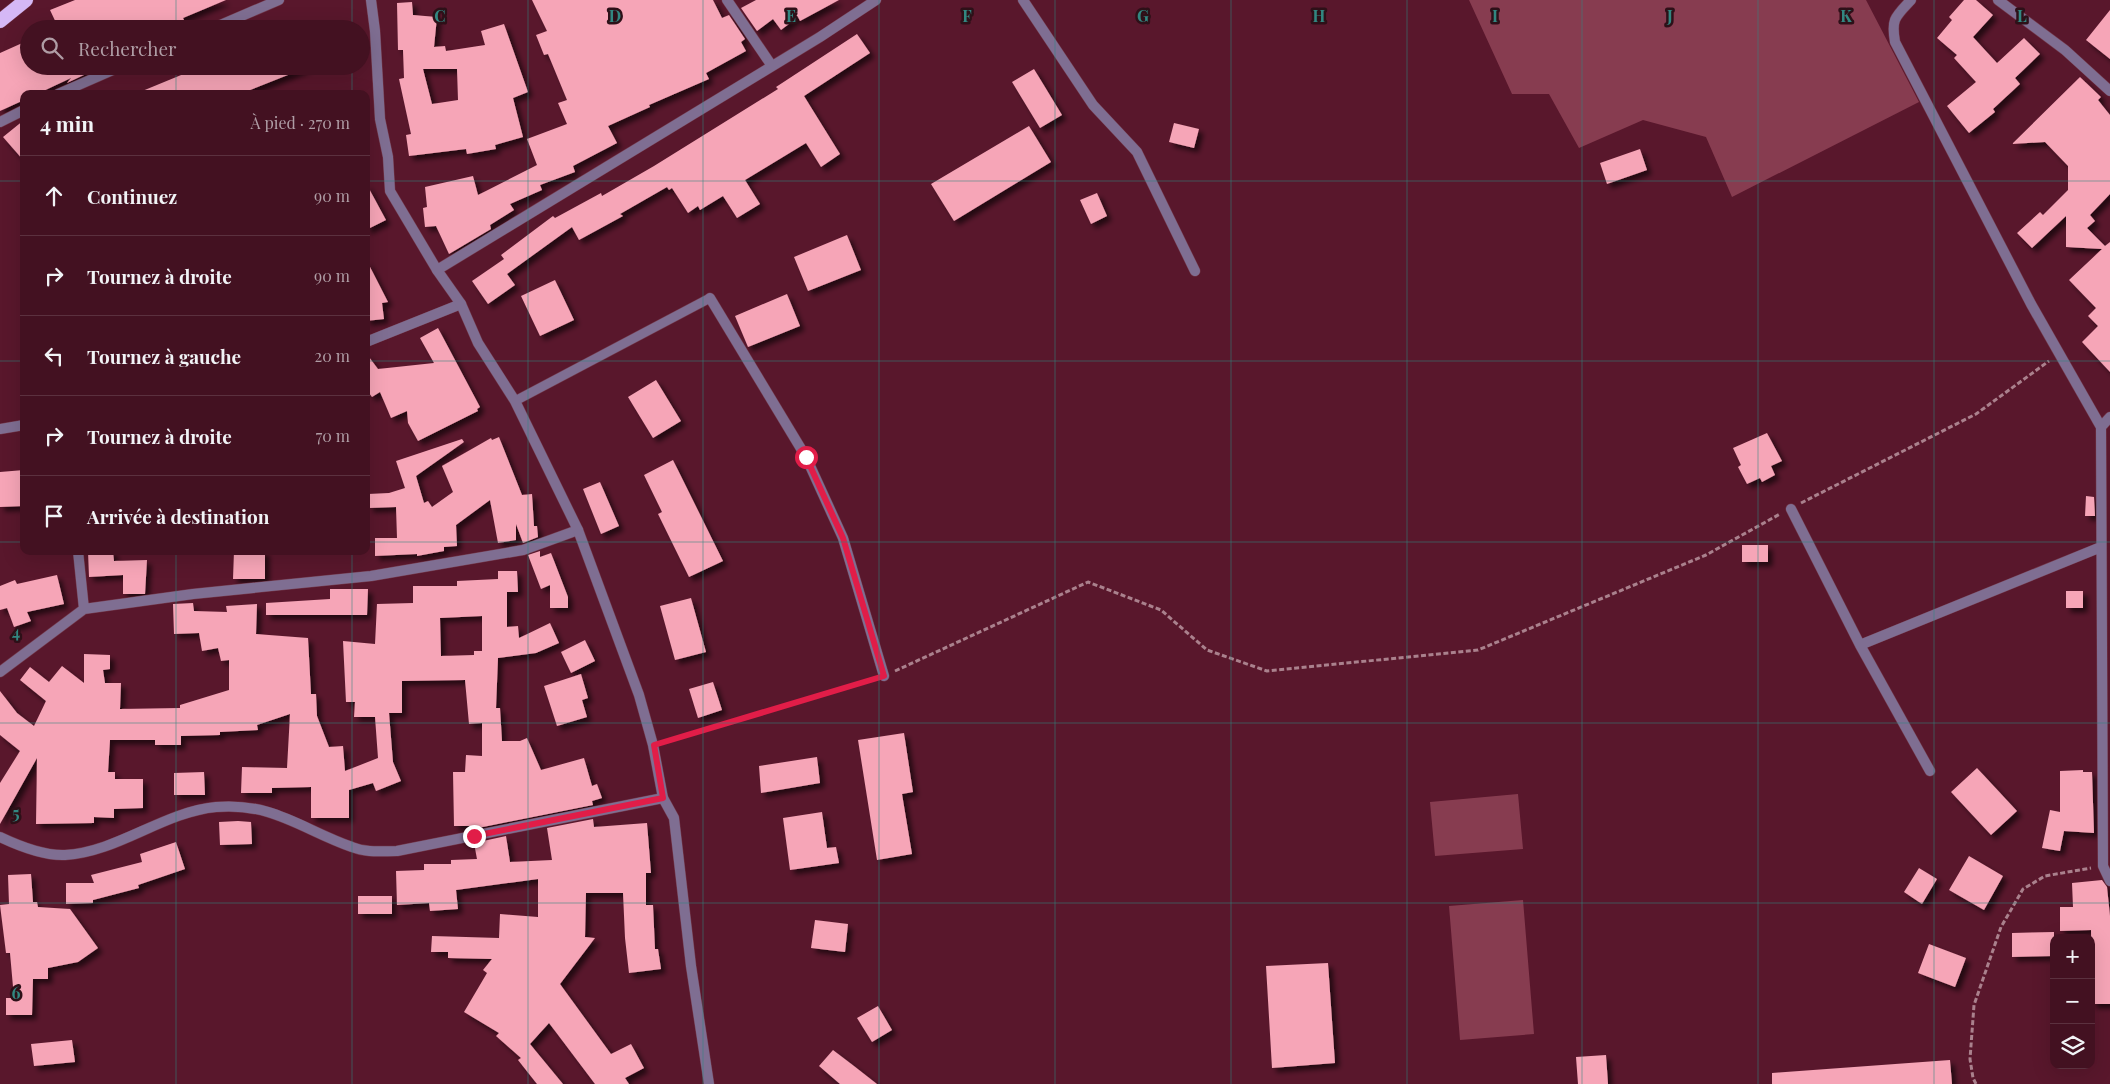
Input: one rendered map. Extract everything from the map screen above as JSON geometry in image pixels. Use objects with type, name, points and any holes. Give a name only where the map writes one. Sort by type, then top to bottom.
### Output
[{"type":"highway","points":[[0,21],[26,0]]},
{"type":"street","points":[[232,20],[278,0]]},
{"type":"street","points":[[371,0],[380,119],[388,157],[390,191],[437,270],[461,304],[478,343],[515,401],[578,530],[627,660],[654,745],[663,798],[674,818],[691,966],[709,1084]]},
{"type":"street","points":[[726,0],[772,66]]},
{"type":"street","points":[[437,270],[772,66],[864,3],[876,0]]},
{"type":"street","points":[[1023,0],[1093,105],[1137,152],[1195,270]]},
{"type":"street","points":[[1911,0],[1899,13],[1892,26],[1895,42],[2059,354],[2101,427],[2106,866],[2110,881]]},
{"type":"street","points":[[1998,0],[2065,50],[2110,91]]},
{"type":"street","points":[[67,90],[101,75]]},
{"type":"street","points":[[0,122],[20,112]]},
{"type":"street","points":[[710,298],[806,457],[843,538],[884,676]]},
{"type":"street","points":[[370,340],[461,304]]},
{"type":"street","points":[[2101,427],[2110,417]]},
{"type":"street","points":[[0,429],[20,426]]},
{"type":"street","points":[[1791,509],[1860,645],[1930,771]]},
{"type":"street","points":[[0,672],[84,609],[193,594],[380,574],[522,550],[578,530]]},
{"type":"street","points":[[1860,645],[2101,547]]},
{"type":"street","points":[[78,555],[84,609]]},
{"type":"street","points":[[0,837],[16,845],[63,855],[88,852],[179,816],[215,807],[246,807],[283,815],[353,848],[374,851],[397,851],[663,798]]},
{"type":"lane","points":[[515,401],[710,298]]},
{"type":"path","points":[[654,745],[884,676],[1088,582],[1161,610],[1207,650],[1267,671],[1478,650],[1706,555],[1976,414],[2059,354]]},
{"type":"path","points":[[1976,1084],[1970,1059],[1974,1004],[2001,927],[2015,901],[2023,888],[2046,876],[2106,866]]},
{"type":"shaded area","points":[[1469,0],[1866,0],[1919,102],[1732,197],[1706,137],[1643,120],[1579,148],[1549,94],[1512,94]]},
{"type":"shaded area","points":[[1518,794],[1523,849],[1435,856],[1430,802]]},
{"type":"shaded area","points":[[1523,900],[1534,1034],[1460,1040],[1449,906]]},
{"type":"building","points":[[75,0],[226,0],[183,18],[184,20],[55,20],[50,10]]},
{"type":"building","points":[[532,0],[713,0],[722,18],[729,15],[745,39],[741,42],[746,51],[706,73],[709,79],[649,105],[650,107],[608,126],[617,143],[573,166],[575,172],[540,185],[542,190],[510,204],[514,210],[490,225],[491,229],[449,254],[436,226],[425,227],[423,208],[427,207],[425,187],[473,176],[478,195],[537,165],[527,139],[567,124],[558,103],[567,100],[548,54],[544,55],[536,35],[547,31]]},
{"type":"building","points":[[756,0],[839,0],[800,21],[798,17],[781,30],[773,19],[757,31],[741,8]]},
{"type":"building","points":[[1964,0],[1976,0],[1993,15],[1973,37],[1997,63],[2024,38],[2040,54],[2015,78],[2020,84],[1993,109],[1995,112],[1969,133],[1947,106],[1976,82],[1954,58],[1957,55],[1937,38],[1952,20],[1949,17]]},
{"type":"building","points":[[412,2],[413,15],[437,17],[434,47],[445,46],[446,51],[485,45],[481,31],[504,24],[528,92],[513,98],[523,137],[495,145],[496,149],[467,154],[466,149],[409,156],[406,135],[411,134],[399,79],[404,78],[403,50],[398,50],[397,3]],"holes":[[[423,69],[457,69],[458,100],[432,104]]]},
{"type":"building","points":[[2110,10],[2110,59],[2086,40]]},
{"type":"building","points":[[857,34],[870,53],[804,96],[840,154],[821,167],[806,143],[745,180],[760,204],[737,218],[723,196],[700,210],[698,206],[688,213],[672,188],[669,190],[667,187],[620,214],[623,216],[579,240],[572,227],[507,274],[515,285],[488,304],[472,281],[504,259],[501,255],[553,216],[555,218],[601,193],[602,196],[654,166],[778,89],[776,87]]},
{"type":"building","points":[[20,44],[20,75],[84,75],[67,83],[71,78],[46,90],[20,90],[20,102],[0,111],[0,53]]},
{"type":"building","points":[[1034,69],[1062,115],[1040,128],[1012,82]]},
{"type":"building","points":[[181,75],[288,75],[250,90],[145,90]]},
{"type":"building","points":[[2080,77],[2101,97],[2098,100],[2110,115],[2110,194],[2090,215],[2095,221],[2087,228],[2105,246],[2110,242],[2110,372],[2082,342],[2098,326],[2088,316],[2096,308],[2069,280],[2102,249],[2066,247],[2066,216],[2032,248],[2017,233],[2040,212],[2043,215],[2068,190],[2068,166],[2045,142],[2012,144]]},
{"type":"building","points":[[20,123],[20,156],[3,137]]},
{"type":"building","points":[[1174,123],[1199,129],[1194,148],[1169,142]]},
{"type":"building","points":[[1029,126],[1051,162],[954,221],[931,184]]},
{"type":"building","points":[[1640,149],[1647,170],[1607,184],[1600,163]]},
{"type":"building","points":[[370,190],[386,220],[370,228]]},
{"type":"building","points":[[1097,193],[1107,216],[1091,224],[1080,200]]},
{"type":"building","points":[[847,235],[861,270],[808,291],[794,257]]},
{"type":"building","points":[[370,267],[388,302],[382,303],[384,319],[370,321]]},
{"type":"building","points":[[555,280],[574,320],[540,336],[521,296]]},
{"type":"building","points":[[787,294],[800,326],[748,347],[735,316]]},
{"type":"building","points":[[438,328],[480,407],[477,409],[478,411],[418,441],[408,423],[407,411],[391,418],[380,392],[372,397],[370,394],[370,358],[378,369],[434,363],[420,338]]},
{"type":"building","points":[[656,380],[681,421],[653,438],[628,397]]},
{"type":"building","points":[[1767,433],[1782,461],[1771,466],[1775,475],[1762,482],[1760,478],[1747,484],[1738,467],[1741,465],[1733,448]]},
{"type":"building","points":[[499,437],[522,495],[532,494],[534,526],[537,526],[538,537],[523,543],[516,524],[516,540],[498,543],[490,500],[456,525],[457,546],[444,547],[444,551],[417,556],[417,554],[375,556],[375,538],[397,538],[396,507],[370,508],[370,494],[389,493],[405,488],[396,461],[462,439],[464,442],[416,476],[424,503],[428,501],[432,507],[453,492],[442,466],[491,438],[492,440]]},
{"type":"building","points":[[673,460],[723,561],[689,577],[658,514],[662,512],[644,475]]},
{"type":"building","points":[[20,470],[20,506],[0,507],[0,472]]},
{"type":"building","points":[[600,482],[619,526],[601,534],[583,489]]},
{"type":"building","points":[[2086,496],[2094,497],[2095,516],[2085,516]]},
{"type":"building","points":[[1742,545],[1768,545],[1768,562],[1742,562]]},
{"type":"building","points":[[540,551],[540,557],[551,553],[568,597],[568,608],[550,608],[550,585],[541,589],[528,555]]},
{"type":"building","points":[[88,555],[113,555],[114,561],[147,560],[145,594],[123,594],[123,575],[89,577]]},
{"type":"building","points":[[234,555],[265,555],[265,579],[233,579]]},
{"type":"building","points":[[498,571],[517,571],[518,592],[507,592],[507,627],[518,626],[519,638],[550,623],[559,643],[536,653],[498,658],[496,708],[500,708],[502,741],[520,741],[527,738],[541,770],[584,758],[592,786],[597,784],[602,798],[592,801],[593,805],[473,829],[472,826],[454,826],[453,772],[465,772],[466,755],[482,756],[482,723],[469,724],[465,680],[402,681],[402,713],[389,713],[393,762],[401,781],[376,791],[373,783],[349,790],[349,818],[311,818],[311,787],[272,788],[272,793],[241,793],[242,767],[287,768],[290,714],[257,725],[258,730],[220,732],[220,735],[181,736],[181,745],[155,745],[155,740],[110,740],[108,772],[115,772],[115,779],[143,779],[143,808],[114,809],[114,818],[94,817],[94,823],[36,824],[37,758],[0,824],[0,783],[20,751],[0,735],[0,691],[17,713],[34,726],[46,701],[20,680],[30,667],[49,682],[62,666],[84,683],[84,654],[110,655],[110,669],[103,670],[105,683],[121,683],[120,709],[180,708],[180,705],[229,690],[229,660],[221,661],[218,648],[202,651],[199,633],[174,634],[173,604],[193,603],[194,611],[227,612],[226,606],[257,604],[256,634],[308,638],[311,694],[316,694],[317,716],[329,747],[343,746],[345,771],[378,758],[375,717],[354,717],[355,702],[346,702],[343,641],[375,644],[377,604],[413,603],[413,586],[457,586],[457,581],[498,579]],"holes":[[[482,616],[482,651],[474,651],[474,655],[441,656],[440,618]]]},
{"type":"building","points":[[57,575],[64,604],[27,612],[31,621],[14,627],[7,608],[0,610],[0,586],[15,580],[17,584]]},
{"type":"building","points":[[330,589],[368,589],[367,615],[266,615],[266,603],[330,599]]},
{"type":"building","points":[[2066,591],[2083,591],[2083,608],[2066,608]]},
{"type":"building","points":[[691,598],[706,652],[675,660],[660,606]]},
{"type":"building","points":[[585,640],[595,661],[571,673],[561,652]]},
{"type":"building","points":[[581,674],[588,698],[582,700],[587,717],[557,726],[544,686]]},
{"type":"building","points":[[713,682],[722,710],[698,718],[689,689]]},
{"type":"building","points":[[904,733],[913,792],[902,794],[912,854],[877,860],[858,740]]},
{"type":"building","points":[[817,757],[820,783],[761,793],[759,766]]},
{"type":"building","points":[[1977,768],[2017,811],[1991,835],[1951,792]]},
{"type":"building","points":[[2083,770],[2083,772],[2092,772],[2094,833],[2064,831],[2060,851],[2042,848],[2050,810],[2060,812],[2060,771]]},
{"type":"building","points":[[204,772],[205,795],[174,795],[174,773]]},
{"type":"building","points":[[822,812],[827,848],[836,847],[839,863],[790,870],[783,818]]},
{"type":"building","points":[[593,819],[594,827],[647,823],[651,873],[646,873],[646,905],[653,905],[655,949],[658,949],[661,969],[629,973],[623,893],[586,893],[585,937],[595,938],[560,984],[611,1054],[631,1044],[644,1068],[625,1078],[629,1084],[595,1084],[549,1023],[530,1044],[563,1084],[537,1084],[518,1060],[521,1058],[496,1036],[499,1033],[464,1012],[487,973],[483,970],[492,959],[448,958],[448,952],[431,952],[432,936],[499,938],[500,914],[538,917],[538,879],[456,890],[458,909],[430,911],[429,903],[397,905],[396,871],[424,870],[424,864],[451,864],[451,860],[477,859],[474,843],[506,836],[510,862],[552,860],[547,828]]},
{"type":"building","points":[[219,822],[251,822],[252,844],[220,845]]},
{"type":"building","points":[[176,842],[185,869],[138,885],[139,888],[93,900],[93,903],[66,904],[66,883],[94,883],[91,875],[142,862],[140,854]]},
{"type":"building","points":[[1969,856],[2003,876],[1984,910],[1949,890]]},
{"type":"building","points":[[1919,868],[1937,879],[1922,904],[1904,892]]},
{"type":"building","points":[[31,874],[33,902],[37,902],[38,907],[70,909],[98,948],[78,962],[48,968],[48,979],[33,979],[32,1015],[6,1015],[6,998],[14,998],[10,953],[6,953],[0,905],[9,904],[8,875]]},
{"type":"building","points":[[2102,880],[2107,887],[2110,916],[2110,1004],[2095,1004],[2095,934],[2091,934],[2091,930],[2060,931],[2060,907],[2073,907],[2072,883]]},
{"type":"building","points":[[358,896],[392,896],[392,914],[358,914]]},
{"type":"building","points":[[815,920],[848,924],[845,952],[811,948]]},
{"type":"building","points":[[2054,932],[2054,934],[2050,934],[2050,956],[2012,957],[2012,933]]},
{"type":"building","points":[[1929,944],[1966,958],[1955,987],[1918,973]]},
{"type":"building","points":[[1328,963],[1335,1063],[1272,1068],[1266,966]]},
{"type":"building","points":[[878,1006],[892,1030],[872,1042],[857,1018]]},
{"type":"building","points":[[72,1040],[75,1062],[34,1066],[31,1044]]},
{"type":"building","points":[[833,1050],[877,1084],[840,1084],[819,1066]]},
{"type":"building","points":[[1606,1055],[1608,1084],[1578,1084],[1576,1057]]},
{"type":"building","points":[[1950,1060],[1952,1084],[1772,1084],[1772,1073]]},
{"type":"route","points":[[474,836],[663,798],[654,745],[884,676],[843,538],[806,457]]}]
